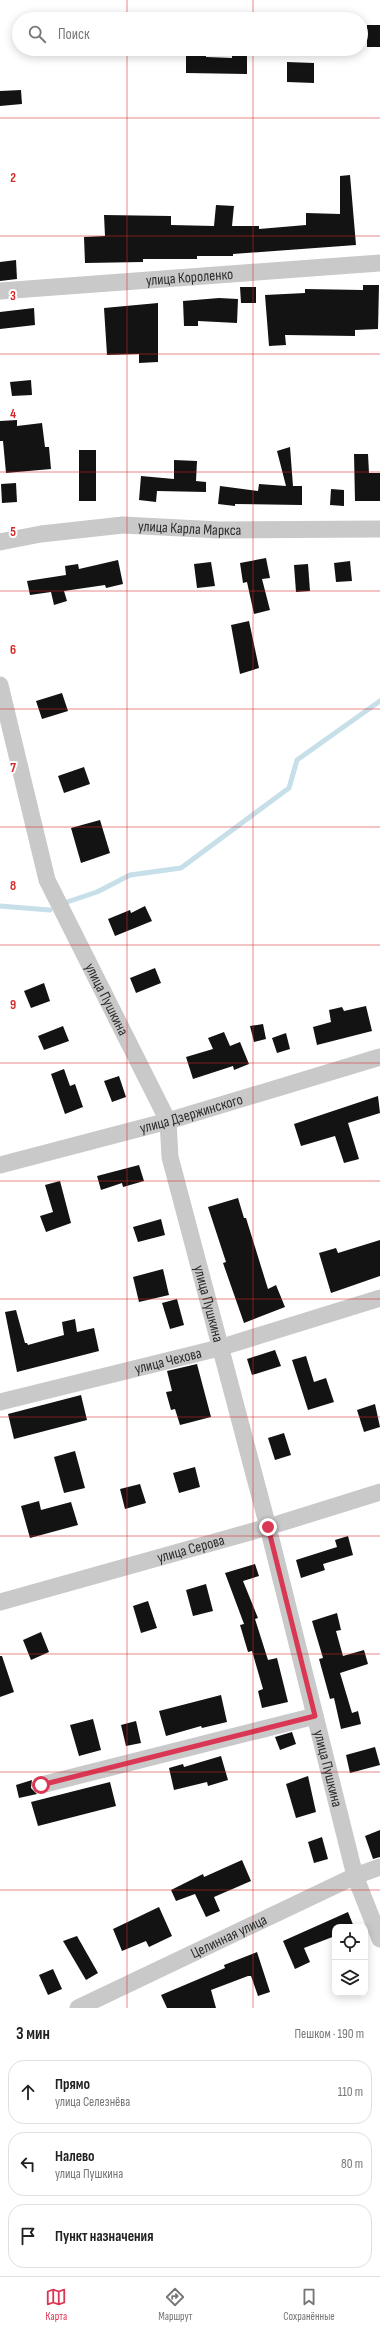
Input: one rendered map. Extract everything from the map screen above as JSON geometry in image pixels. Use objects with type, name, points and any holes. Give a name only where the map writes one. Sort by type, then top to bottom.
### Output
[{"type":"street","name":"улица Короленко","points":[[0,291],[380,263]]},
{"type":"street","name":"улица Карла Маркса","points":[[0,542],[41,534],[123,525],[219,530],[380,529]]},
{"type":"street","name":"улица Пушкина","points":[[0,685],[3,707],[47,880],[168,1121],[170,1157],[219,1348],[268,1527],[355,1876],[380,1939]]},
{"type":"street","name":"улица Дзержинского","points":[[0,1165],[168,1121],[380,1057]]},
{"type":"street","name":"улица Чехова","points":[[0,1402],[219,1348],[380,1298]]},
{"type":"street","name":"улица Серова","points":[[0,1602],[268,1527],[380,1492]]},
{"type":"street","points":[[41,1785],[315,1716]]},
{"type":"street","name":"Целинная улица","points":[[78,2008],[355,1876],[380,1867]]},
{"type":"building","points":[[368,25],[380,25],[380,47],[368,47]]},
{"type":"building","points":[[186,56],[232,58],[232,56],[247,56],[247,74],[186,73]]},
{"type":"building","points":[[287,62],[314,63],[314,83],[287,82]]},
{"type":"building","points":[[21,90],[22,104],[0,106],[0,91]]},
{"type":"building","points":[[350,175],[356,245],[233,254],[233,256],[197,256],[197,259],[143,259],[143,262],[85,263],[84,237],[105,236],[104,215],[171,216],[171,225],[214,226],[216,205],[234,206],[232,226],[259,226],[259,229],[306,225],[306,213],[340,214],[340,176]]},
{"type":"building","points":[[16,260],[17,279],[0,281],[0,262]]},
{"type":"building","points":[[363,285],[379,285],[378,329],[355,330],[355,336],[285,335],[286,345],[269,346],[265,295],[305,293],[305,289],[363,290]]},
{"type":"building","points":[[240,287],[256,287],[256,303],[241,303]]},
{"type":"building","points":[[219,298],[238,299],[237,323],[198,321],[198,326],[184,326],[183,301]]},
{"type":"building","points":[[158,303],[158,362],[139,363],[139,354],[107,355],[104,308]]},
{"type":"building","points":[[34,308],[35,325],[0,329],[0,312]]},
{"type":"building","points":[[31,380],[32,395],[12,396],[10,382]]},
{"type":"building","points":[[17,420],[17,426],[42,423],[45,447],[49,447],[51,469],[6,473],[3,441],[0,441],[0,421]]},
{"type":"building","points":[[290,447],[293,486],[302,486],[302,505],[235,504],[235,506],[218,504],[220,486],[258,491],[259,484],[286,486],[277,451]]},
{"type":"building","points":[[79,450],[96,450],[96,501],[79,501]]},
{"type":"building","points":[[354,454],[368,454],[369,473],[380,473],[380,501],[355,501]]},
{"type":"building","points":[[174,460],[197,461],[196,481],[206,482],[206,492],[157,491],[156,502],[139,500],[141,476],[174,479]]},
{"type":"building","points":[[16,483],[17,502],[2,503],[1,484]]},
{"type":"building","points":[[331,489],[344,490],[344,506],[330,505]]},
{"type":"building","points":[[266,558],[270,578],[262,579],[270,610],[254,614],[247,582],[243,583],[240,563]]},
{"type":"building","points":[[118,560],[123,584],[106,588],[105,585],[64,591],[67,601],[54,605],[51,592],[30,595],[27,581],[66,575],[65,566],[78,564],[79,569]]},
{"type":"building","points":[[350,561],[352,581],[336,582],[334,563]]},
{"type":"building","points":[[211,562],[215,586],[197,588],[194,564]]},
{"type":"building","points":[[308,564],[310,591],[296,592],[294,565]]},
{"type":"building","points":[[249,621],[259,668],[240,674],[231,625]]},
{"type":"building","points":[[62,693],[68,711],[42,719],[36,701]]},
{"type":"building","points":[[84,767],[90,784],[64,793],[58,776]]},
{"type":"building","points":[[100,820],[110,853],[81,863],[71,828]]},
{"type":"building","points":[[145,906],[152,921],[115,936],[108,919],[130,910],[131,913]]},
{"type":"building","points":[[155,968],[161,983],[136,993],[130,978]]},
{"type":"building","points":[[44,983],[50,1001],[31,1008],[24,991]]},
{"type":"building","points":[[366,1006],[372,1031],[317,1045],[313,1027],[331,1022],[329,1010],[342,1007],[344,1011]]},
{"type":"building","points":[[263,1024],[266,1039],[254,1042],[250,1026]]},
{"type":"building","points":[[63,1026],[69,1041],[44,1050],[38,1036]]},
{"type":"building","points":[[224,1032],[230,1046],[240,1042],[249,1064],[234,1070],[233,1066],[193,1079],[186,1057],[213,1049],[208,1038]]},
{"type":"building","points":[[286,1033],[290,1049],[277,1053],[272,1038]]},
{"type":"building","points":[[64,1069],[70,1086],[75,1084],[83,1107],[65,1114],[51,1074]]},
{"type":"building","points":[[119,1076],[126,1097],[112,1102],[104,1081]]},
{"type":"building","points":[[378,1096],[380,1113],[348,1123],[359,1159],[344,1163],[335,1136],[301,1146],[294,1124]]},
{"type":"building","points":[[139,1165],[144,1181],[123,1187],[122,1183],[101,1190],[97,1176]]},
{"type":"building","points":[[60,1181],[71,1223],[46,1232],[40,1216],[53,1212],[45,1185]]},
{"type":"building","points":[[238,1198],[244,1218],[246,1218],[268,1289],[276,1285],[285,1307],[244,1323],[223,1263],[226,1262],[208,1207]]},
{"type":"building","points":[[161,1219],[165,1235],[138,1242],[133,1227]]},
{"type":"building","points":[[380,1240],[380,1276],[331,1293],[319,1253],[336,1248],[338,1253]]},
{"type":"building","points":[[163,1269],[169,1295],[139,1302],[133,1277]]},
{"type":"building","points":[[177,1299],[184,1325],[170,1329],[162,1303]]},
{"type":"building","points":[[16,1310],[25,1343],[28,1345],[64,1335],[62,1322],[75,1319],[77,1332],[94,1328],[99,1351],[17,1372],[5,1312]]},
{"type":"building","points":[[275,1350],[281,1366],[252,1375],[247,1359]]},
{"type":"building","points":[[306,1356],[314,1382],[326,1378],[334,1402],[308,1410],[292,1360]]},
{"type":"building","points":[[197,1364],[211,1417],[180,1425],[175,1409],[171,1410],[166,1392],[172,1391],[167,1371]]},
{"type":"building","points":[[81,1395],[87,1420],[14,1439],[8,1414]]},
{"type":"building","points":[[375,1404],[380,1427],[364,1432],[357,1410]]},
{"type":"building","points":[[284,1433],[291,1455],[275,1460],[268,1438]]},
{"type":"building","points":[[75,1451],[85,1488],[64,1493],[54,1457]]},
{"type":"building","points":[[195,1467],[200,1487],[179,1493],[173,1473]]},
{"type":"building","points":[[140,1484],[146,1503],[125,1509],[120,1489]]},
{"type":"building","points":[[39,1501],[41,1510],[71,1502],[78,1525],[30,1538],[21,1506]]},
{"type":"building","points":[[348,1536],[353,1555],[323,1564],[325,1570],[301,1578],[296,1560],[337,1547],[335,1540]]},
{"type":"building","points":[[255,1564],[259,1576],[243,1581],[258,1618],[255,1619],[268,1660],[277,1658],[288,1702],[262,1708],[258,1691],[263,1689],[252,1651],[248,1652],[240,1625],[244,1624],[225,1573]]},
{"type":"building","points":[[206,1584],[213,1611],[193,1616],[186,1590]]},
{"type":"building","points":[[148,1601],[157,1628],[141,1633],[133,1606]]},
{"type":"building","points":[[337,1613],[341,1630],[336,1631],[343,1656],[364,1650],[368,1664],[340,1673],[352,1713],[358,1711],[361,1724],[341,1729],[334,1698],[330,1699],[319,1659],[323,1658],[312,1621]]},
{"type":"building","points":[[41,1632],[49,1652],[31,1660],[23,1640]]},
{"type":"building","points":[[0,1656],[2,1656],[14,1692],[0,1697]]},
{"type":"building","points":[[221,1695],[227,1722],[202,1728],[201,1726],[166,1736],[159,1711]]},
{"type":"building","points":[[93,1719],[101,1750],[79,1756],[70,1725]]},
{"type":"building","points":[[136,1721],[141,1743],[126,1746],[121,1725]]},
{"type":"building","points":[[292,1732],[296,1744],[280,1750],[275,1737]]},
{"type":"building","points":[[375,1747],[380,1765],[350,1773],[346,1755]]},
{"type":"building","points":[[221,1756],[228,1780],[208,1786],[207,1782],[174,1790],[169,1768],[183,1764],[184,1767]]},
{"type":"building","points":[[308,1776],[316,1812],[296,1818],[286,1784]]},
{"type":"building","points":[[32,1780],[31,1788],[37,1794],[19,1798],[16,1785]]},
{"type":"building","points":[[110,1782],[116,1806],[38,1826],[31,1802]]},
{"type":"building","points":[[380,1830],[380,1857],[373,1859],[365,1836]]},
{"type":"building","points":[[322,1837],[328,1859],[314,1863],[308,1842]]},
{"type":"building","points":[[242,1860],[251,1881],[214,1897],[220,1911],[206,1917],[195,1894],[176,1901],[171,1890],[203,1874],[204,1877]]},
{"type":"building","points":[[159,1907],[172,1936],[149,1947],[146,1941],[122,1951],[113,1929]]},
{"type":"building","points":[[348,1912],[353,1924],[332,1924],[332,1937],[304,1948],[310,1962],[295,1969],[283,1941]]},
{"type":"building","points":[[77,1936],[98,1973],[86,1980],[63,1941]]},
{"type":"building","points":[[257,1952],[270,1992],[258,1996],[251,1976],[248,1976],[211,1990],[216,2008],[167,2008],[161,1995],[225,1968],[224,1965]]},
{"type":"building","points":[[53,1969],[62,1989],[48,1995],[39,1975]]},
{"type":"waterway","points":[[67,902],[97,892],[130,875],[181,868],[289,788],[297,760],[380,701]]},
{"type":"waterway","points":[[0,906],[50,910]]},
{"type":"route","points":[[41,1785],[315,1716],[268,1527]]}]
